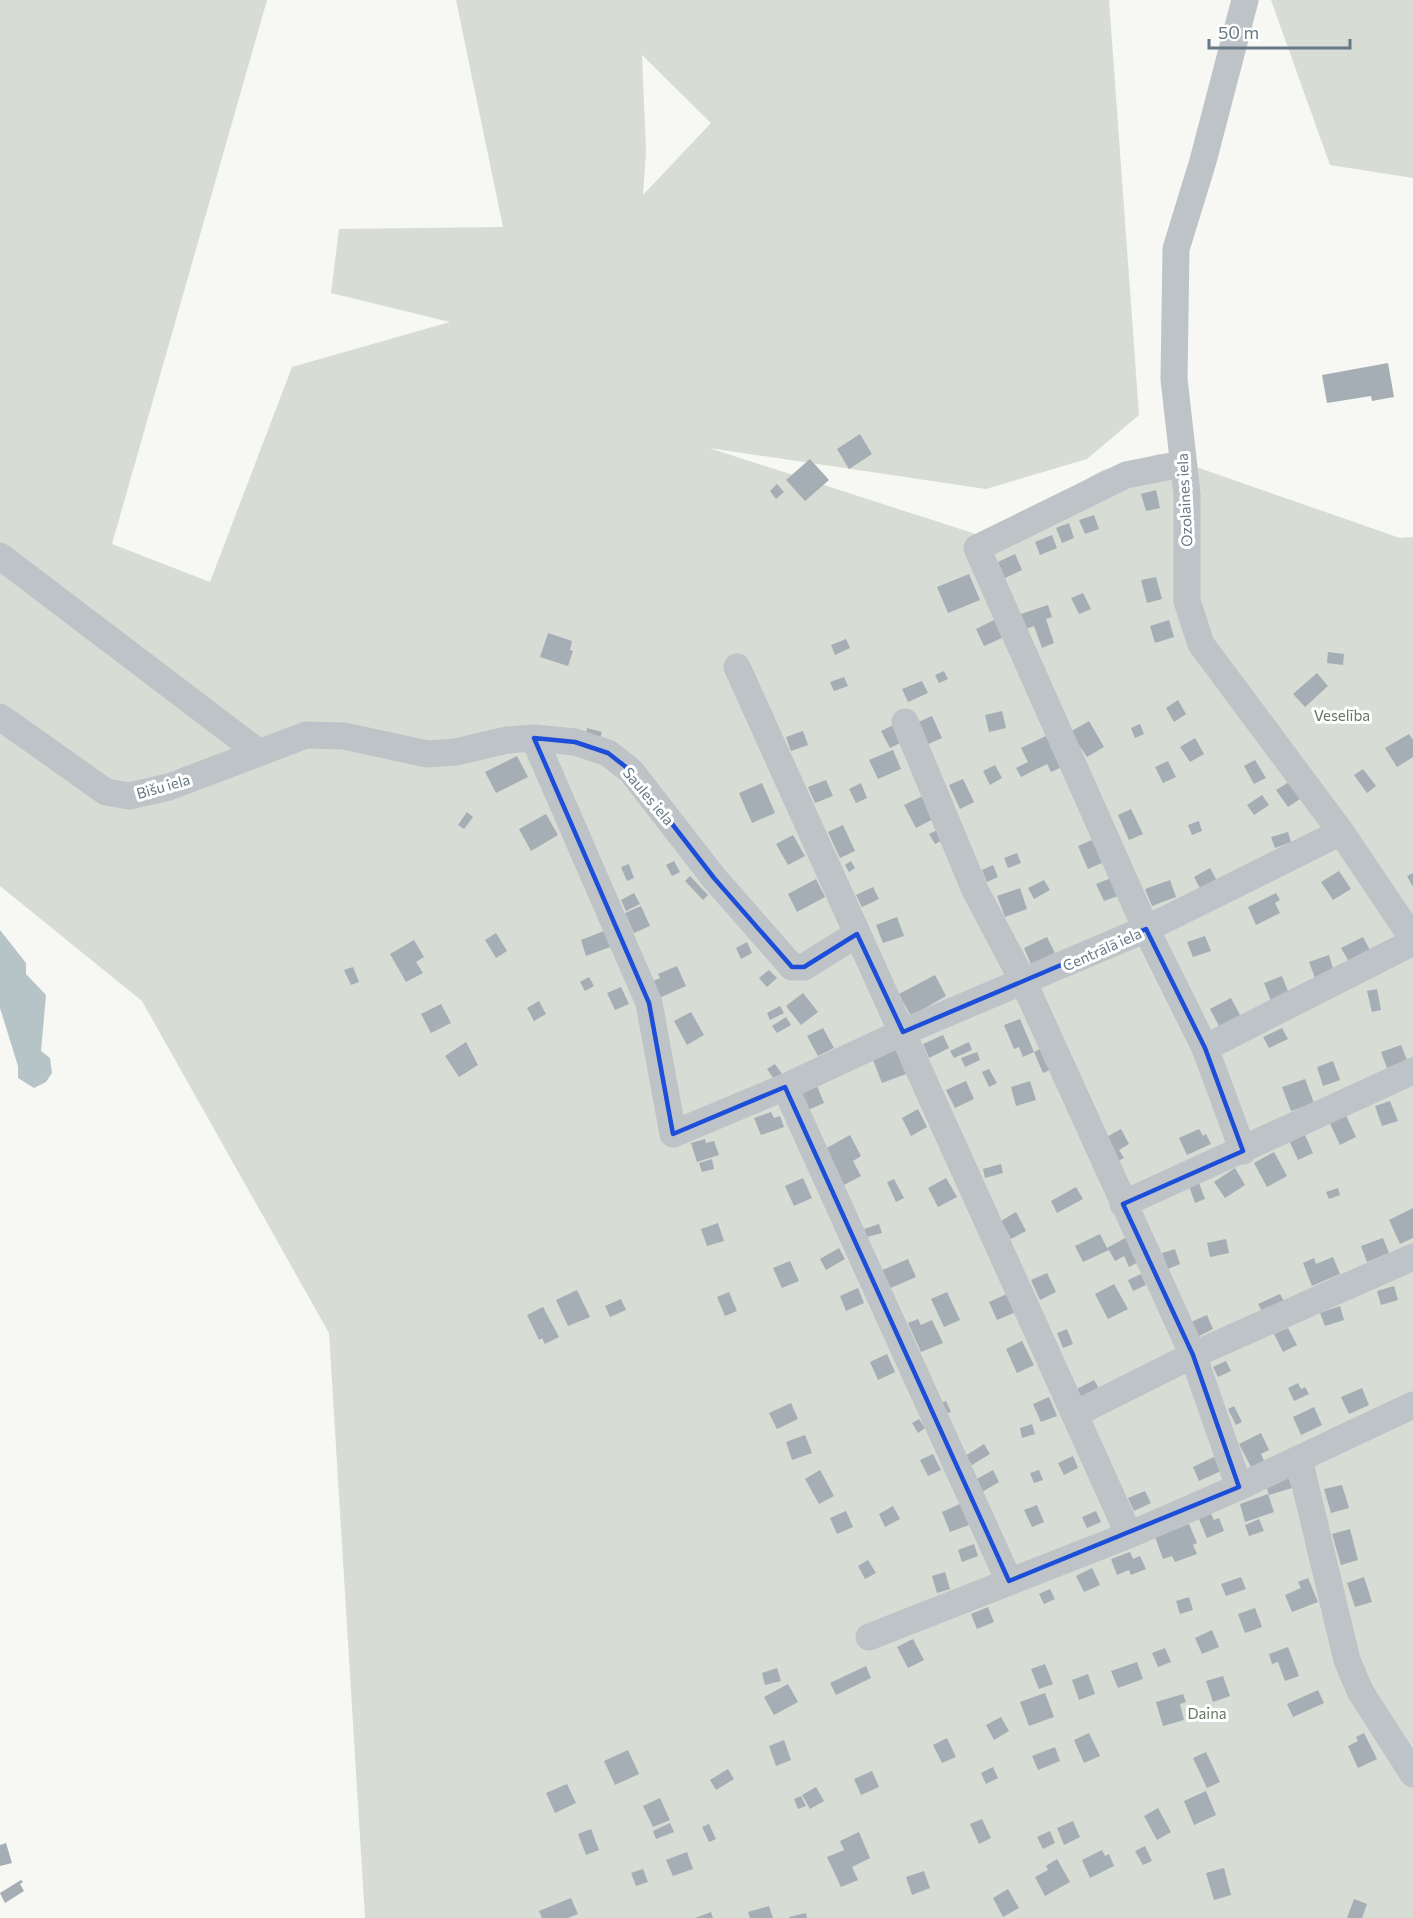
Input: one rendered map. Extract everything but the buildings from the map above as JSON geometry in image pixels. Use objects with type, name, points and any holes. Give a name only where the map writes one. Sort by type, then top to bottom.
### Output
[{"type":"street","name":"Ozolaines iela","points":[[1245,0],[1203,161],[1176,249],[1174,379],[1186,494],[1187,601],[1201,644],[1341,832],[1413,940]]},
{"type":"street","points":[[1182,464],[1126,476],[977,548],[1146,929],[1205,1048],[1243,1151]]},
{"type":"street","points":[[0,556],[258,752]]},
{"type":"street","points":[[737,667],[1129,1535]]},
{"type":"street","name":"Bišu iela","points":[[0,717],[106,792],[129,796],[169,787],[306,735]]},
{"type":"street","points":[[904,722],[975,890],[1024,983],[1123,1204],[1194,1355],[1239,1487]]},
{"type":"street","name":"Saules iela","points":[[306,735],[344,736],[427,753],[456,752],[507,740],[534,738],[575,742],[608,753],[631,771],[714,878],[792,967],[804,967],[857,934]]},
{"type":"street","name":"Centrālā iela","points":[[534,738],[649,1003],[673,1134],[785,1087],[903,1032],[1024,983],[1146,929],[1341,832]]},
{"type":"street","points":[[1205,1048],[1413,940]]},
{"type":"street","points":[[1123,1204],[1243,1151],[1413,1071]]},
{"type":"street","points":[[785,1087],[1009,1581]]},
{"type":"street","points":[[1075,1414],[1194,1355],[1413,1257]]},
{"type":"street","points":[[869,1637],[1129,1535],[1239,1487],[1413,1404]]},
{"type":"street","points":[[1299,1458],[1347,1660],[1360,1691],[1413,1774]]},
{"type":"highlighted area","points":[[534,738],[575,742],[608,753],[631,771],[714,878],[792,967],[804,967],[857,934],[903,1032],[1146,929],[1205,1048],[1243,1151],[1123,1204],[1193,1355],[1239,1487],[1009,1581],[785,1087],[673,1134],[649,1003]]},
{"type":"green space","points":[[0,0],[267,0],[112,544],[210,582],[292,367],[450,322],[331,293],[339,229],[503,227],[456,0],[1109,0],[1139,415],[1087,459],[986,489],[709,448],[982,536],[1103,470],[1159,454],[1400,538],[1413,537],[1413,1918],[365,1918],[329,1333],[142,1001],[0,886]],"holes":[[[642,55],[711,123],[643,195],[646,152]]]},
{"type":"green space","points":[[1271,0],[1413,0],[1413,178],[1330,165]]},
{"type":"shaded area","points":[[0,930],[26,963],[26,974],[46,995],[41,1051],[50,1058],[52,1073],[46,1082],[34,1088],[18,1078],[18,1066],[0,1008]]},
{"type":"park label","name":"Veselība","points":[[1342,715]]},
{"type":"park label","name":"Daina","points":[[1207,1713]]}]
